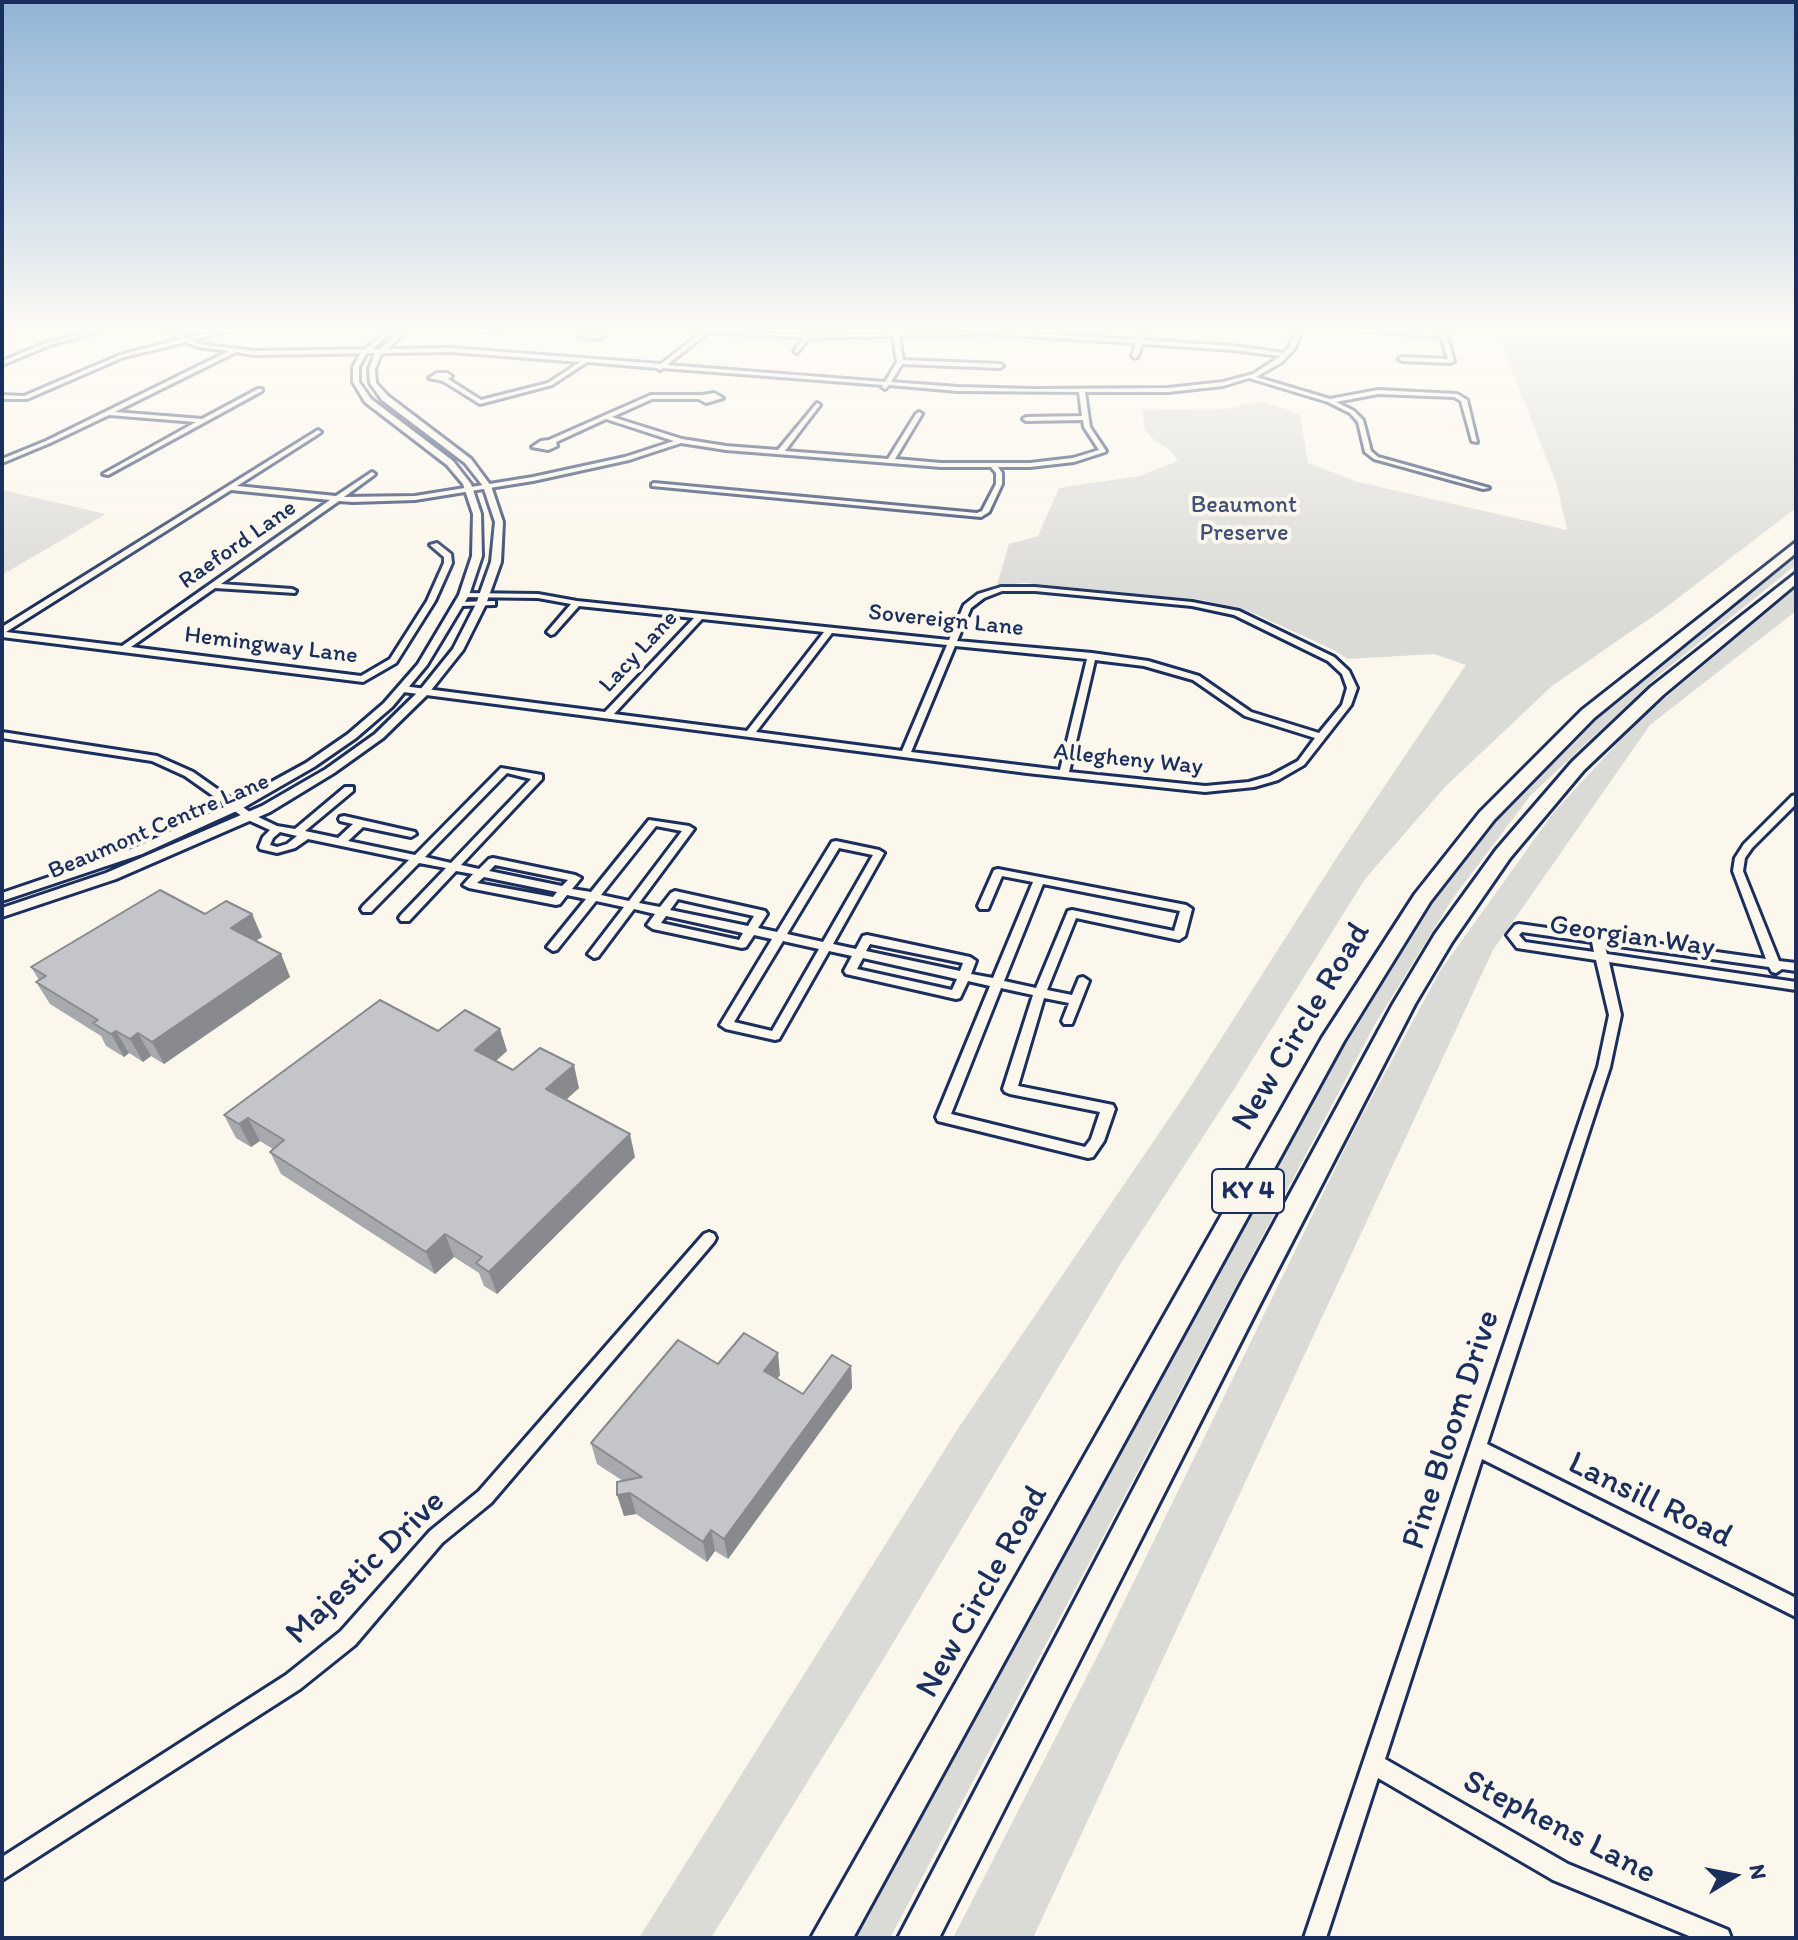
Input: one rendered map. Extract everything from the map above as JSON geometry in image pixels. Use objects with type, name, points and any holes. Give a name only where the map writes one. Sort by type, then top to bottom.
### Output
[{"type":"highway","name":"New Circle Road","points":[[831,1938],[1334,1038],[1422,899],[1487,816],[1588,714],[1796,546]]},
{"type":"highway","name":"KY 4","points":[[918,1938],[1265,1267],[1404,1004],[1443,939],[1503,854],[1578,766],[1657,691],[1796,577]]},
{"type":"street","points":[[5,458],[90,421]]},
{"type":"street","points":[[197,421],[203,421]]},
{"type":"street","points":[[106,474],[203,421]]},
{"type":"street","name":"Beaumont Centre Lane","points":[[2,897],[110,862],[237,806],[333,750],[373,719],[403,689],[422,665],[462,600],[477,556],[479,537],[477,514],[468,486],[437,451],[396,421]]},
{"type":"street","name":"Beaumont Centre Lane","points":[[2,913],[111,876],[250,817],[359,751],[424,692],[458,650],[483,600],[496,562],[499,535],[496,509],[485,484],[460,453],[417,421]]},
{"type":"street","points":[[550,442],[598,421]]},
{"type":"street","points":[[617,421],[681,441],[726,448],[994,466],[1060,462],[1100,453],[1103,449],[1086,421]]},
{"type":"street","points":[[781,451],[805,421]]},
{"type":"street","points":[[891,460],[915,421]]},
{"type":"street","points":[[1360,421],[1365,445],[1376,458],[1485,488]]},
{"type":"street","points":[[1470,421],[1475,441]]},
{"type":"street","name":"Hemingway Lane","points":[[2,632],[318,432]]},
{"type":"street","points":[[233,488],[337,499],[391,499],[627,459],[681,441]]},
{"type":"street","points":[[654,485],[974,515],[985,512],[999,484],[999,473],[994,466]]},
{"type":"street","name":"Raeford Lane","points":[[126,647],[372,474]]},
{"type":"street","name":"Hemingway Lane","points":[[2,632],[363,679],[393,661],[431,601],[448,563],[448,556],[434,545]]},
{"type":"street","points":[[214,586],[292,591]]},
{"type":"street","name":"Allegheny Way","points":[[403,689],[1189,789],[1250,785],[1274,778],[1301,763],[1322,737],[1352,688],[1346,673],[1318,650],[1224,610],[1192,604],[1011,588],[971,601],[906,752]]},
{"type":"street","name":"Sovereign Lane","points":[[462,600],[551,600],[1145,663],[1180,672],[1208,685],[1248,714],[1322,737]]},
{"type":"street","points":[[551,632],[577,603]]},
{"type":"street","name":"Lacy Lane","points":[[608,715],[700,616]]},
{"type":"street","points":[[751,732],[830,630]]},
{"type":"street","points":[[1064,773],[1092,656]]},
{"type":"street","points":[[2,736],[154,758],[189,774],[250,817],[278,829],[663,912]]},
{"type":"street","points":[[367,909],[505,770],[538,777],[405,918]]},
{"type":"street","points":[[278,829],[268,837],[264,847],[277,850],[291,846],[349,789]]},
{"type":"street","points":[[1789,985],[1774,964],[1738,871],[1740,858],[1748,846],[1796,798]]},
{"type":"street","points":[[344,819],[411,834]]},
{"type":"street","points":[[553,947],[653,822],[689,829],[594,954]]},
{"type":"street","points":[[346,843],[366,824]]},
{"type":"street","points":[[836,844],[879,853],[826,947],[775,1036],[726,1025],[836,844]]},
{"type":"street","points":[[984,906],[998,872],[1039,880],[1186,909],[1179,936],[1072,914],[1040,992],[1010,1089],[1108,1109],[1097,1141],[1088,1153],[943,1117],[1039,880]]},
{"type":"street","points":[[675,895],[761,914],[742,944],[653,925],[663,912],[675,895]]},
{"type":"street","name":"Georgian Way","points":[[1789,985],[1521,945],[1513,935],[1519,928],[1796,967]]},
{"type":"street","points":[[750,930],[859,954]]},
{"type":"street","name":"Pine Bloom Drive","points":[[1315,1938],[1604,1067],[1615,1015],[1597,938]]},
{"type":"street","points":[[867,939],[970,961],[956,995],[850,971],[859,954],[867,939]]},
{"type":"street","points":[[963,977],[1074,1000]]},
{"type":"street","points":[[1068,1021],[1083,981]]},
{"type":"street","name":"Majestic Drive","points":[[2,1869],[293,1682],[348,1638],[436,1537],[485,1497],[709,1238]]},
{"type":"street","name":"Lansill Road","points":[[1477,1448],[1796,1608]]},
{"type":"street","name":"Stephens Lane","points":[[1374,1764],[1561,1872],[1720,1938]]},
{"type":"green space","name":"Beaumont Preserve","points":[[1144,421],[1301,421],[1308,463],[1358,482],[1567,530],[1557,485],[1532,421],[1796,421],[1796,508],[1665,608],[1552,686],[1445,787],[1365,879],[1121,1263],[881,1663],[711,1938],[639,1938],[959,1427],[1187,1092],[1339,854],[1466,665],[1434,654],[1347,659],[1251,612],[1203,600],[1025,583],[997,585],[1009,544],[1038,536],[1059,488],[1139,476],[1178,461],[1168,448],[1155,441],[1145,430]]},
{"type":"green space","points":[[2,490],[106,514],[2,575]]},
{"type":"green space","points":[[1796,553],[1796,565],[1659,675],[1530,796],[1453,898],[1374,1026],[890,1938],[851,1938],[1324,1077],[1441,887],[1518,791],[1617,697]]},
{"type":"green space","points":[[1796,587],[1796,611],[1650,725],[1493,950],[1033,1938],[953,1938],[1103,1645],[1352,1134],[1440,971],[1554,812],[1638,721]]},
{"type":"building","points":[[160,890],[205,914],[226,901],[252,914],[231,928],[281,954],[152,1042],[138,1033],[130,1039],[116,1031],[111,1034],[93,1023],[98,1020],[36,982],[46,976],[31,967]]},
{"type":"building","points":[[380,1000],[438,1031],[465,1010],[500,1029],[475,1050],[513,1070],[540,1048],[574,1065],[546,1089],[630,1134],[489,1272],[476,1263],[482,1257],[445,1234],[426,1252],[270,1152],[284,1140],[248,1118],[239,1124],[224,1115]]},
{"type":"building","points":[[744,1333],[778,1353],[764,1371],[803,1394],[832,1355],[851,1366],[724,1539],[711,1530],[703,1542],[630,1493],[617,1495],[617,1482],[642,1477],[591,1443],[678,1340],[718,1364]]}]
